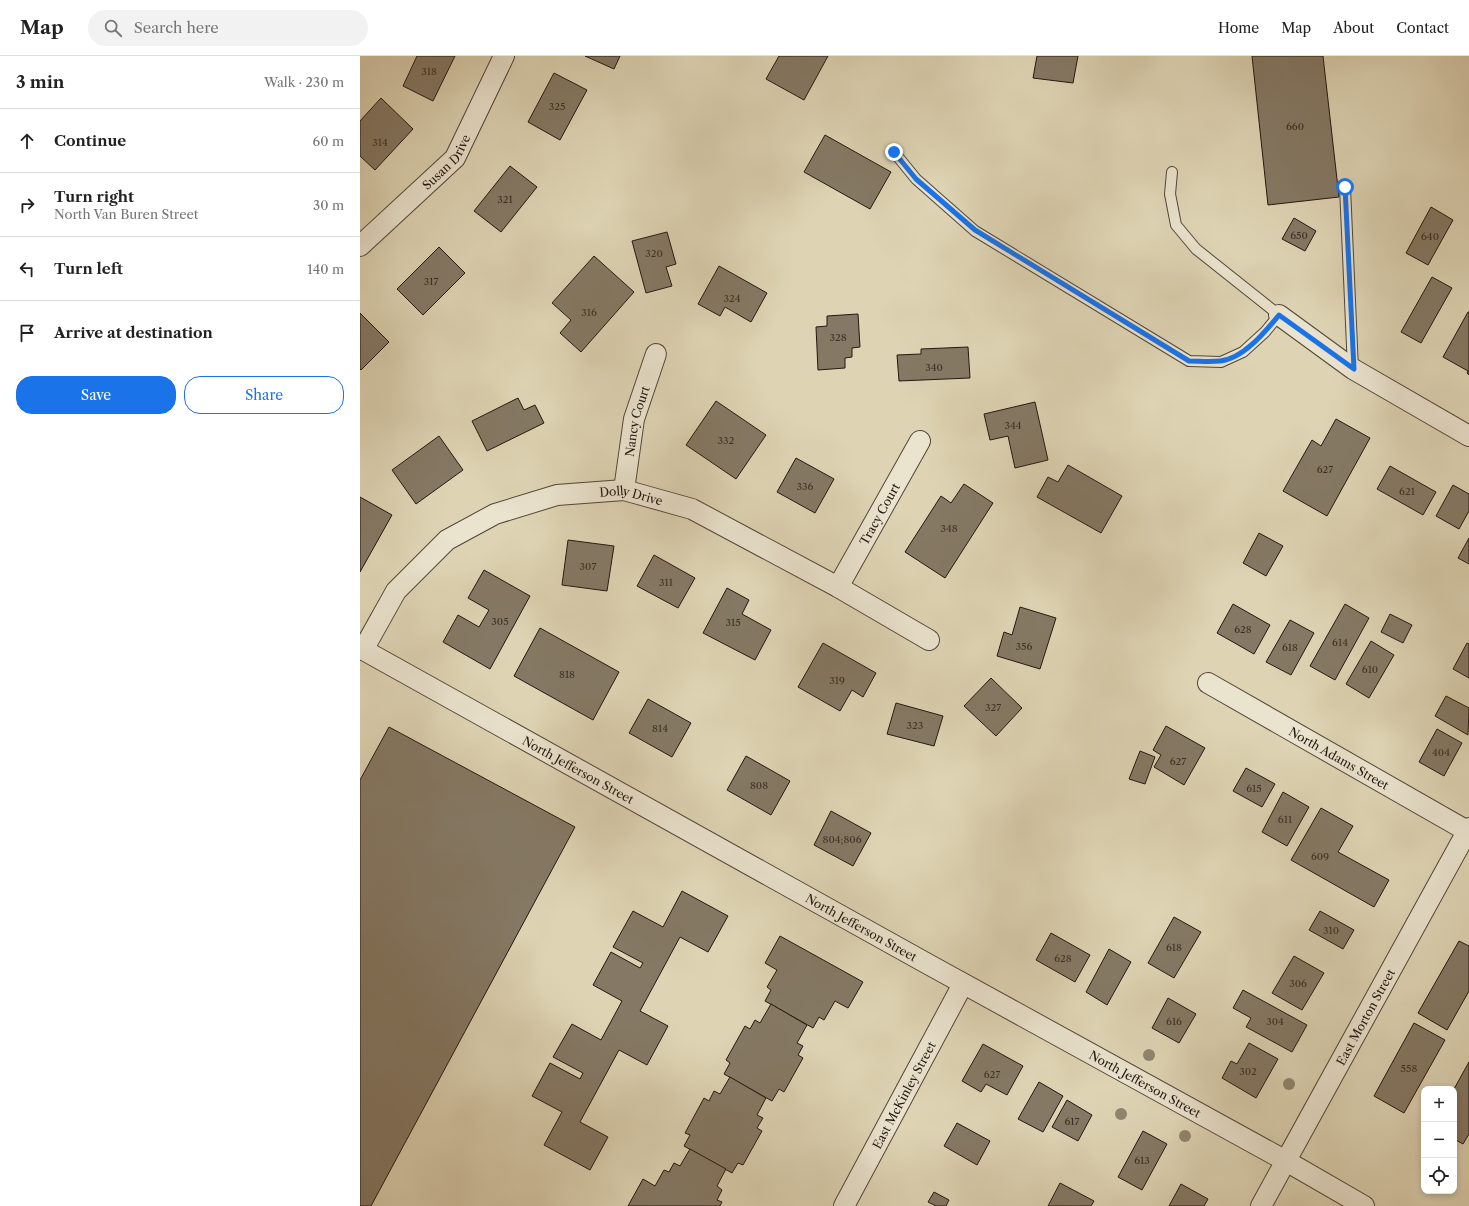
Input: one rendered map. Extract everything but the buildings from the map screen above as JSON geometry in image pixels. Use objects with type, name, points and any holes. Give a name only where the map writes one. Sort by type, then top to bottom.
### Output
[{"type":"street","name":"Susan Drive","points":[[360,246],[456,158],[504,56]]},
{"type":"street","points":[[1279,315],[1354,369],[1469,436]]},
{"type":"street","name":"Nancy Court","points":[[624,490],[634,419],[656,354]]},
{"type":"street","name":"Tracy Court","points":[[838,587],[920,441]]},
{"type":"street","name":"Dolly Drive","points":[[362,649],[396,591],[447,540],[495,514],[557,495],[624,490],[692,509],[838,587],[928,640]]},
{"type":"street","name":"North Jefferson Street","points":[[362,649],[963,984],[1286,1161],[1364,1206]]},
{"type":"street","name":"North Adams Street","points":[[1208,683],[1468,830]]},
{"type":"street","name":"East Morton Street","points":[[1261,1206],[1468,830]]},
{"type":"street","name":"East McKinley Street","points":[[844,1206],[963,984]]},
{"type":"lane","points":[[894,152],[916,179],[975,230],[1189,361],[1221,362],[1243,352],[1265,332],[1279,315],[1196,249],[1176,225],[1170,194],[1172,172]]},
{"type":"lane","points":[[1345,187],[1354,369]]},
{"type":"route","points":[[894,152],[916,179],[975,230],[1189,361],[1221,362],[1243,352],[1265,332],[1279,315],[1354,369],[1345,187]]}]
